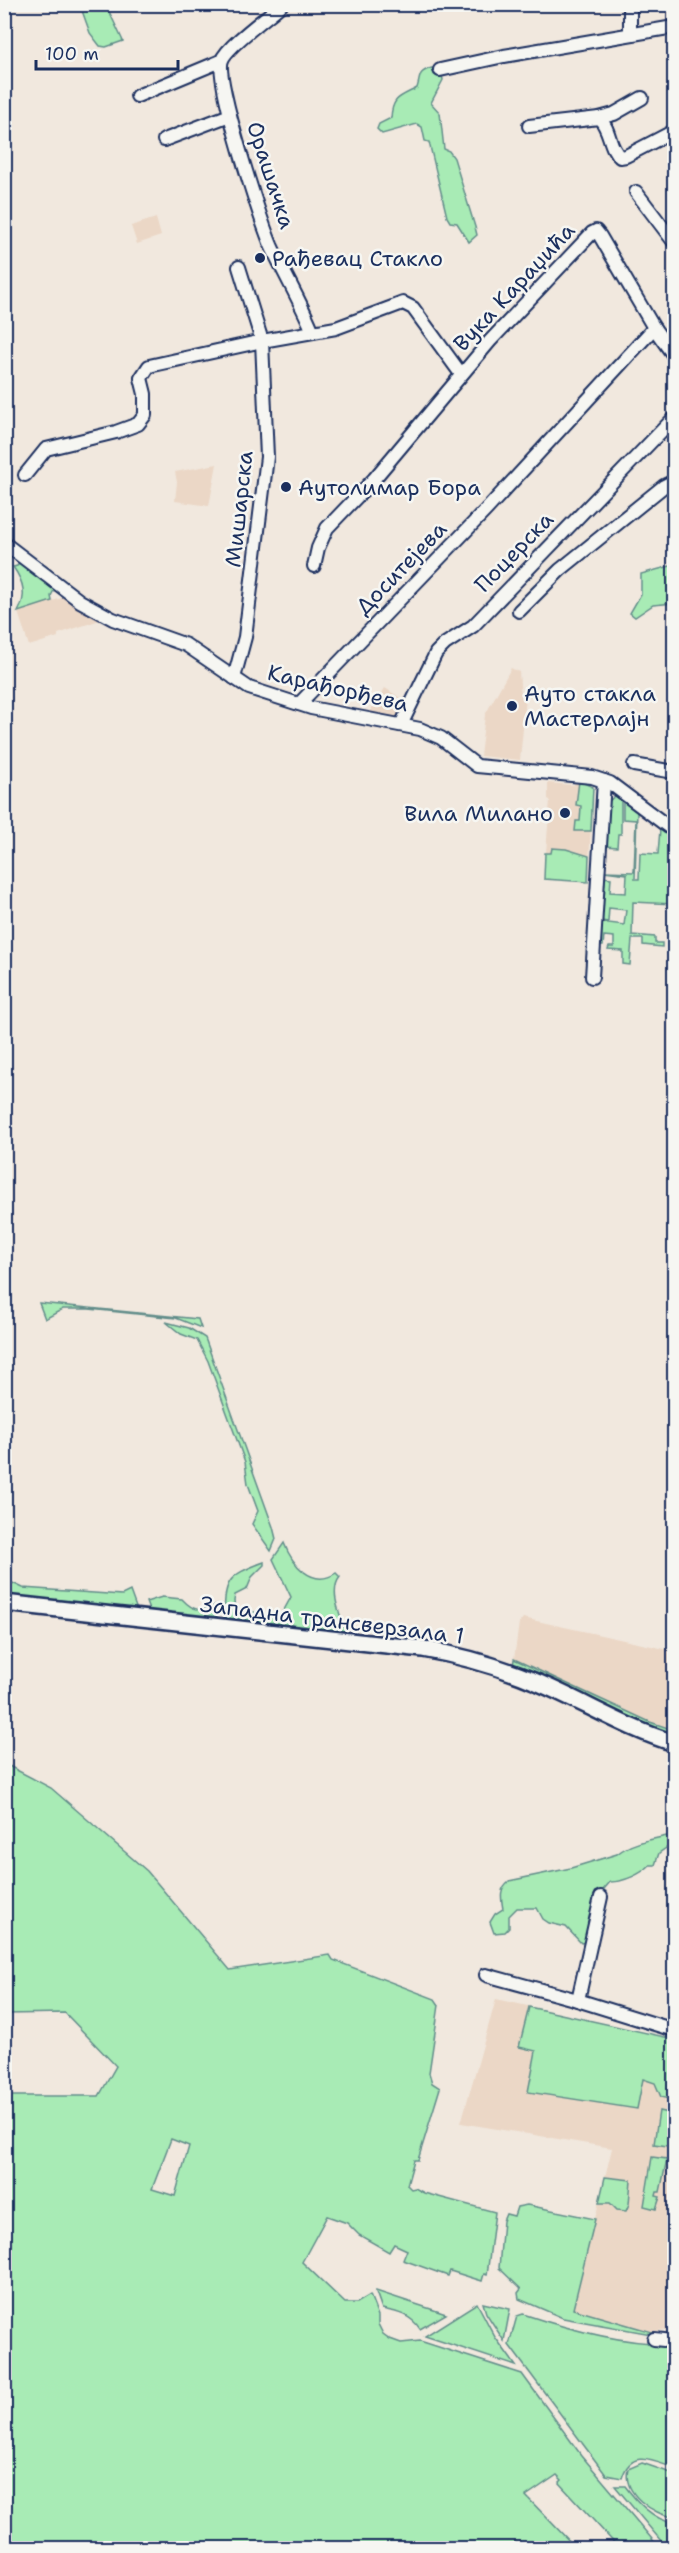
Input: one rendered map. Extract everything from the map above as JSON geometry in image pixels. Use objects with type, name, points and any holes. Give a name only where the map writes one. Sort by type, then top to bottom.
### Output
[{"type":"main road","name":"Западна трансверзала 1","points":[[4,1603],[423,1649],[456,1655],[495,1666],[539,1683],[632,1728],[675,1743]]},
{"type":"street","points":[[137,96],[221,62],[232,47],[282,4]]},
{"type":"street","points":[[630,4],[630,33]]},
{"type":"street","points":[[440,70],[630,33],[675,27]]},
{"type":"street","name":"Орашачка","points":[[221,62],[223,88],[230,115],[270,243],[313,332]]},
{"type":"street","points":[[529,126],[599,118],[614,114],[642,98]]},
{"type":"street","name":"Орашачка","points":[[164,140],[230,115]]},
{"type":"street","points":[[599,118],[605,124],[615,153],[620,157],[675,131]]},
{"type":"street","points":[[636,192],[675,242]]},
{"type":"street","name":"Вука Караџића","points":[[314,566],[318,548],[327,528],[374,479],[510,318],[596,231],[654,328],[675,356]]},
{"type":"street","name":"Мишарска","points":[[234,678],[245,637],[267,457],[262,342],[239,267]]},
{"type":"street","name":"Вука Караџића","points":[[313,332],[336,328],[403,303],[412,308],[461,374]]},
{"type":"street","name":"Доситејева","points":[[299,704],[486,510],[654,328]]},
{"type":"street","points":[[25,475],[46,449],[116,432],[138,424],[144,415],[145,394],[141,378],[149,366],[313,332]]},
{"type":"street","name":"Поцерска","points":[[400,725],[440,648],[472,626],[675,418]]},
{"type":"street","points":[[519,611],[560,570],[664,486],[675,481]]},
{"type":"street","name":"Карађорђева","points":[[4,543],[80,601],[113,619],[186,645],[249,688],[299,704],[420,729],[441,738],[477,766],[592,777],[604,781],[675,831]]},
{"type":"street","points":[[634,765],[675,772]]},
{"type":"street","points":[[592,977],[604,781]]},
{"type":"street","points":[[578,2000],[601,1897]]},
{"type":"street","points":[[486,1975],[675,2030]]},
{"type":"street","points":[[654,2339],[675,2342]]},
{"type":"shaded area","points":[[156,218],[161,236],[137,244],[131,226]]},
{"type":"shaded area","points":[[217,464],[209,506],[175,501],[177,482],[175,472]]},
{"type":"shaded area","points":[[65,597],[100,620],[29,646],[18,612]]},
{"type":"shaded area","points":[[511,668],[519,672],[521,696],[526,697],[520,760],[480,756],[485,715]]},
{"type":"shaded area","points":[[385,688],[408,703],[398,719],[366,717]]},
{"type":"shaded area","points":[[575,780],[588,783],[593,787],[588,882],[544,879],[550,800],[548,799],[548,783],[574,785]]},
{"type":"shaded area","points":[[523,1618],[674,1651],[674,1730],[650,1722],[514,1659],[519,1623]]},
{"type":"shaded area","points":[[496,1999],[674,2039],[674,2328],[652,2332],[573,2310],[612,2148],[461,2123]]},
{"type":"green space","points":[[80,5],[106,5],[123,41],[106,47],[100,46],[90,33]]},
{"type":"green space","points":[[432,68],[441,71],[443,80],[431,103],[440,113],[444,149],[449,151],[454,158],[477,235],[469,242],[457,223],[450,222],[447,217],[429,142],[425,141],[422,127],[417,124],[382,134],[377,129],[379,124],[391,118],[393,106],[398,98],[417,88],[422,73]]},
{"type":"green space","points":[[20,560],[54,590],[51,596],[52,601],[18,612],[23,600],[23,589],[20,578],[13,567],[17,566]]},
{"type":"green space","points":[[674,565],[674,603],[653,605],[635,617],[630,613],[641,594],[641,574]]},
{"type":"green space","points":[[579,781],[593,787],[591,831],[575,831],[576,821],[580,821],[581,806],[576,805]]},
{"type":"green space","points":[[615,796],[621,800],[621,834],[618,834],[617,847],[605,846],[608,802]]},
{"type":"green space","points":[[623,801],[637,812],[635,879],[639,879],[640,853],[658,854],[660,829],[674,841],[674,904],[633,902],[632,935],[655,937],[655,943],[662,943],[662,947],[643,945],[643,939],[632,939],[630,965],[623,964],[623,951],[608,950],[609,947],[614,947],[614,937],[604,936],[603,946],[599,946],[601,922],[624,925],[626,910],[609,908],[608,922],[601,921],[603,877],[611,878],[610,892],[626,893],[627,874],[604,871],[634,872],[636,820],[623,819]]},
{"type":"green space","points":[[552,848],[566,849],[589,856],[588,882],[544,879],[545,853],[551,853]]},
{"type":"green space","points":[[39,1303],[198,1319],[201,1328],[176,1318],[89,1309],[63,1309],[45,1319]]},
{"type":"green space","points":[[166,1322],[189,1328],[205,1338],[273,1527],[276,1539],[271,1551],[252,1524],[258,1511],[248,1484],[245,1462],[208,1361],[197,1340],[181,1334]]},
{"type":"green space","points":[[284,1543],[292,1559],[304,1572],[319,1578],[336,1573],[340,1577],[335,1590],[339,1614],[347,1635],[224,1623],[225,1598],[229,1582],[241,1572],[264,1562],[264,1565],[252,1577],[247,1589],[235,1595],[235,1607],[279,1619],[291,1597],[273,1559]]},
{"type":"green space","points":[[4,1579],[23,1588],[122,1595],[130,1591],[138,1613],[5,1598]]},
{"type":"green space","points":[[162,1597],[182,1599],[195,1609],[218,1604],[216,1620],[150,1613],[146,1602]]},
{"type":"green space","points":[[514,1659],[650,1722],[674,1730],[674,1739],[513,1666]]},
{"type":"green space","points":[[5,1764],[51,1788],[147,1871],[230,1970],[330,1955],[333,1960],[435,1999],[439,2005],[429,2073],[432,2083],[440,2088],[418,2160],[414,2160],[407,2185],[411,2189],[415,2188],[424,2193],[495,2212],[487,2275],[484,2274],[482,2281],[450,2271],[448,2276],[403,2260],[407,2250],[394,2244],[389,2252],[359,2235],[347,2223],[327,2216],[302,2262],[345,2303],[357,2303],[370,2295],[378,2316],[378,2324],[383,2334],[390,2339],[401,2343],[420,2341],[522,2374],[581,2455],[657,2545],[662,2542],[615,2486],[625,2486],[652,2514],[674,2523],[674,2548],[619,2548],[559,2483],[562,2480],[557,2475],[526,2496],[576,2548],[5,2548],[5,2096],[99,2096],[116,2066],[65,2013],[5,2014]],"holes":[[[171,2139],[189,2146],[175,2196],[152,2189]]]},
{"type":"green space","points":[[674,1836],[674,1847],[669,1846],[659,1853],[655,1865],[650,1865],[626,1879],[610,1882],[604,1889],[586,1942],[581,1943],[566,1927],[549,1923],[543,1919],[537,1908],[517,1908],[509,1916],[509,1928],[505,1932],[494,1933],[490,1922],[495,1914],[503,1909],[502,1890],[509,1881],[571,1868],[617,1854],[636,1844]]},
{"type":"green space","points":[[529,2007],[674,2039],[674,2100],[661,2097],[655,2083],[643,2079],[637,2109],[528,2092],[536,2051],[519,2047]]},
{"type":"green space","points":[[674,2105],[674,2147],[654,2144],[659,2111],[672,2114]]},
{"type":"green space","points":[[652,2157],[667,2159],[660,2192],[657,2192],[656,2196],[660,2197],[656,2209],[644,2206]]},
{"type":"green space","points":[[605,2177],[631,2180],[629,2204],[626,2211],[617,2210],[610,2203],[599,2203]]},
{"type":"green space","points":[[527,2205],[595,2219],[573,2309],[652,2332],[651,2334],[563,2318],[519,2299],[518,2293],[521,2289],[499,2268],[503,2221],[506,2214],[514,2216],[517,2207]]},
{"type":"green space","points":[[376,2291],[446,2314],[420,2329],[413,2320],[404,2315],[382,2309]]},
{"type":"green space","points":[[477,2303],[495,2337],[516,2366],[425,2336]]},
{"type":"green space","points":[[483,2303],[510,2309],[504,2341],[486,2313]]},
{"type":"green space","points":[[523,2314],[577,2330],[616,2338],[670,2343],[674,2355],[674,2364],[670,2371],[674,2378],[674,2468],[643,2459],[631,2463],[622,2478],[606,2475],[509,2345],[517,2316]]},
{"type":"green space","points":[[642,2463],[674,2474],[674,2517],[657,2512],[634,2494],[627,2478],[628,2469]]},
{"type":"place","name":"Рађевац Стакло","points":[[260,258]]},
{"type":"place","name":"Аутолимар Бора","points":[[286,487]]},
{"type":"place","name":"Ауто стакла Мастерлајн","points":[[512,706]]},
{"type":"place","name":"Вила Милано","points":[[565,813]]}]
